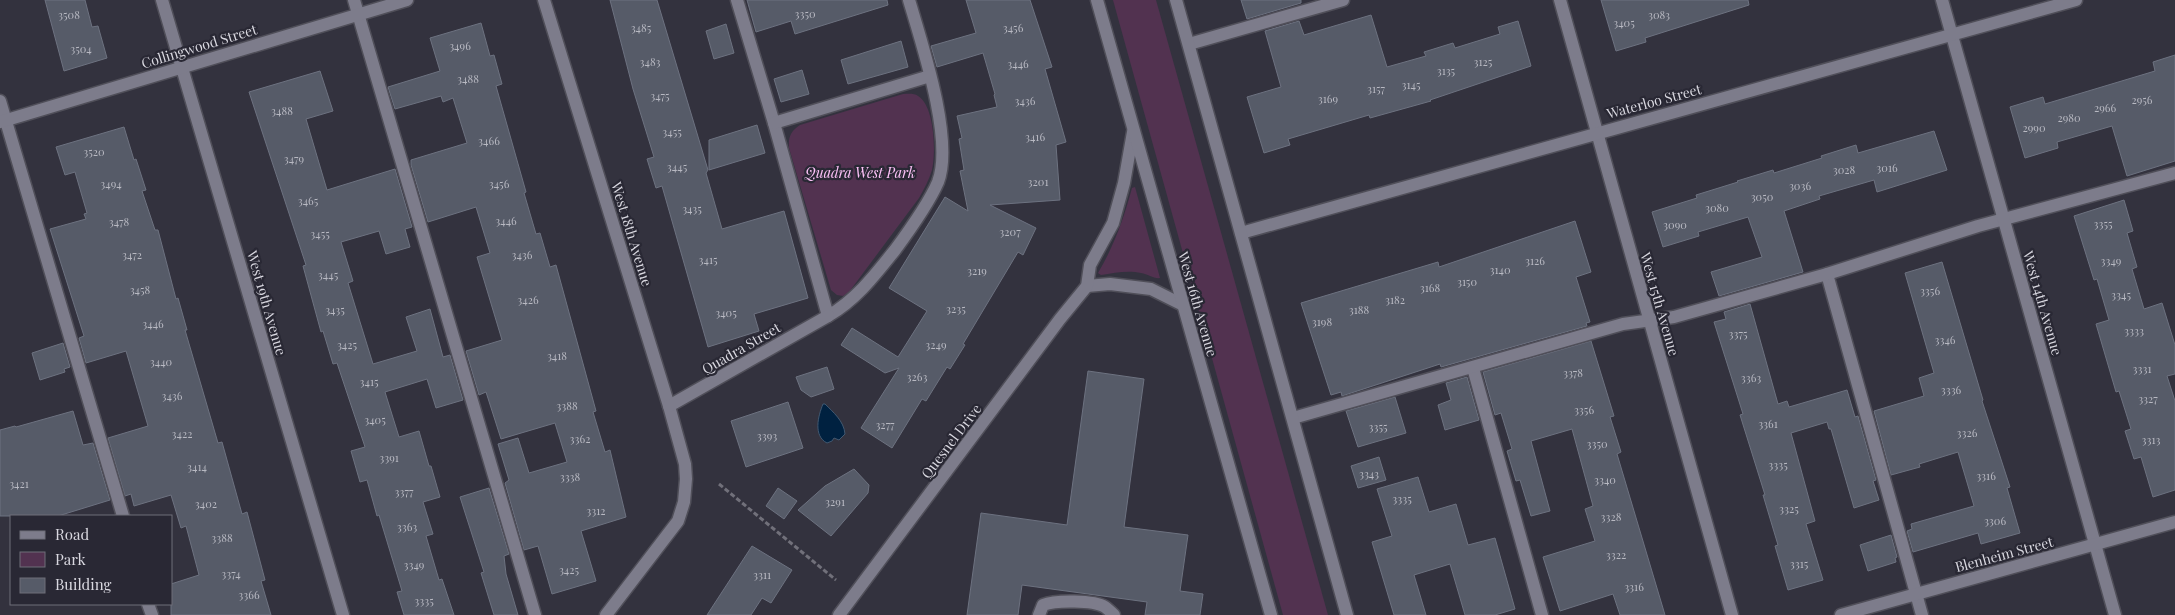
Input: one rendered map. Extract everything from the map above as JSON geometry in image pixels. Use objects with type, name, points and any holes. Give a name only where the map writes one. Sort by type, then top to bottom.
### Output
[{"type":"street","name":"West 19th Avenue","points":[[162,0],[343,615]]},
{"type":"street","points":[[354,0],[535,615]]},
{"type":"street","name":"Collingwood Street","points":[[3,121],[407,0]]},
{"type":"street","name":"West 18th Avenue","points":[[544,0],[669,406],[685,464],[684,502],[678,521],[606,615]]},
{"type":"street","points":[[737,0],[774,123],[828,316]]},
{"type":"street","name":"Quadra Street","points":[[669,406],[845,306],[873,279],[909,232],[938,181],[943,142],[930,76],[909,0]]},
{"type":"street","name":"West 16th Avenue","points":[[1098,0],[1133,132],[1271,615]]},
{"type":"street","points":[[1176,0],[1347,615]]},
{"type":"street","points":[[1189,44],[1343,0]]},
{"type":"street","name":"West 15th Avenue","points":[[1560,0],[1732,615]]},
{"type":"street","name":"West 14th Avenue","points":[[1942,0],[2114,615]]},
{"type":"street","name":"Waterloo Street","points":[[1241,233],[2076,0]]},
{"type":"street","points":[[774,123],[930,76]]},
{"type":"street","points":[[0,101],[3,121],[123,515]]},
{"type":"street","name":"Quesnel Drive","points":[[840,615],[1060,319],[1087,286],[1090,266],[1113,223],[1124,183],[1133,132]]},
{"type":"street","points":[[1293,418],[1622,324],[1674,317],[1827,274],[2004,219],[2175,173]]},
{"type":"street","points":[[1827,274],[1922,615]]},
{"type":"street","points":[[1087,286],[1110,284],[1151,289],[1183,306]]},
{"type":"street","points":[[1473,368],[1542,615]]},
{"type":"street","name":"Blenheim Street","points":[[1841,615],[2175,522]]},
{"type":"street","points":[[1039,615],[1043,605],[1052,601],[1063,600],[1104,606],[1114,615]]},
{"type":"path","points":[[718,484],[836,580]]},
{"type":"green space","points":[[1113,0],[1156,0],[1328,615],[1283,615]]},
{"type":"green space","name":"Quadra West Park","points":[[903,94],[918,96],[924,101],[928,109],[934,142],[931,174],[919,198],[849,292],[843,296],[837,295],[831,290],[789,148],[790,137],[792,132],[800,125]]},
{"type":"green space","points":[[1135,187],[1160,278],[1136,272],[1101,275],[1098,273],[1118,232],[1132,188]]},
{"type":"water","points":[[823,404],[835,414],[843,425],[845,434],[839,440],[834,438],[827,443],[820,436],[818,420]]},
{"type":"building","points":[[45,0],[85,0],[92,27],[98,26],[107,58],[64,71]]},
{"type":"building","points":[[610,0],[657,0],[708,170],[706,173],[722,229],[784,211],[808,298],[754,314],[759,331],[708,347],[662,186],[656,188],[647,159],[654,157],[633,89]]},
{"type":"building","points":[[747,0],[887,0],[888,5],[795,34],[791,21],[756,32]]},
{"type":"building","points":[[966,0],[1030,0],[1052,67],[1045,69],[1066,142],[1056,145],[1060,200],[990,205],[1036,228],[1023,255],[1018,252],[950,369],[947,367],[926,401],[922,399],[892,448],[861,428],[899,368],[885,373],[841,345],[852,328],[898,357],[927,311],[889,288],[945,197],[968,211],[960,171],[964,170],[959,139],[962,138],[957,116],[997,107],[995,94],[983,53],[937,67],[931,46],[976,33]]},
{"type":"building","points":[[1241,0],[1301,0],[1301,3],[1247,19]]},
{"type":"building","points":[[1601,0],[1748,0],[1749,5],[1645,38],[1646,42],[1616,51]]},
{"type":"building","points":[[1371,15],[1387,67],[1426,56],[1424,52],[1453,43],[1455,48],[1500,34],[1498,27],[1518,21],[1531,66],[1431,101],[1370,118],[1369,115],[1288,139],[1290,145],[1264,153],[1247,97],[1281,87],[1265,31],[1299,21],[1304,35]]},
{"type":"building","points":[[481,23],[490,56],[494,55],[502,84],[496,86],[536,234],[540,233],[550,267],[556,265],[596,411],[593,412],[605,452],[610,450],[626,517],[581,531],[596,581],[552,594],[538,546],[524,550],[505,483],[509,480],[498,444],[518,438],[529,473],[567,462],[555,423],[501,439],[486,392],[479,395],[466,351],[502,340],[477,257],[490,253],[476,207],[428,222],[411,165],[411,160],[467,143],[453,98],[443,102],[441,96],[395,109],[388,87],[440,71],[430,38]]},
{"type":"building","points":[[726,24],[734,53],[714,59],[706,31]]},
{"type":"building","points":[[901,41],[908,67],[848,84],[841,60]]},
{"type":"building","points":[[2175,55],[2175,161],[2127,176],[2112,126],[2057,142],[2058,148],[2025,158],[2010,107],[2043,97],[2045,104],[2155,71],[2153,62]]},
{"type":"building","points":[[802,70],[809,94],[781,102],[774,79]]},
{"type":"building","points":[[320,71],[333,111],[306,119],[327,190],[395,169],[412,227],[405,229],[410,247],[386,254],[379,231],[341,242],[353,281],[348,283],[373,364],[417,351],[406,317],[430,309],[443,357],[450,355],[463,400],[436,408],[427,379],[385,392],[399,437],[419,431],[429,466],[431,466],[440,497],[423,502],[433,534],[426,536],[439,580],[442,579],[454,615],[404,615],[397,592],[402,591],[379,515],[377,516],[367,480],[360,482],[351,451],[365,447],[337,363],[333,364],[323,331],[321,332],[303,266],[306,265],[249,92]]},
{"type":"building","points":[[757,125],[765,153],[709,170],[709,140]]},
{"type":"building","points":[[124,127],[146,190],[142,191],[155,230],[158,230],[218,443],[222,442],[242,514],[247,512],[265,580],[261,581],[271,615],[171,615],[172,584],[199,575],[186,526],[181,528],[171,495],[134,506],[131,494],[125,496],[108,438],[148,426],[126,351],[86,363],[79,338],[84,336],[50,229],[86,219],[84,214],[87,213],[75,172],[65,175],[56,147]]},
{"type":"building","points":[[1934,131],[1947,170],[1877,192],[1874,180],[1819,196],[1820,199],[1784,211],[1803,272],[1719,296],[1711,272],[1762,257],[1748,217],[1698,232],[1699,236],[1663,247],[1652,212],[1697,198],[1696,195],[1737,181],[1773,170],[1774,173],[1856,145],[1858,153]]},
{"type":"building","points":[[2124,200],[2133,231],[2127,233],[2137,267],[2132,269],[2144,309],[2162,303],[2175,345],[2175,374],[2167,376],[2175,401],[2175,490],[2153,497],[2141,457],[2134,459],[2125,431],[2131,429],[2119,391],[2116,392],[2096,324],[2109,320],[2097,279],[2094,280],[2074,216]]},
{"type":"building","points":[[1575,221],[1591,272],[1576,277],[1590,322],[1586,323],[1587,326],[1441,367],[1440,364],[1342,396],[1341,392],[1331,395],[1301,303],[1438,262],[1439,267]]},
{"type":"building","points":[[1942,262],[1982,401],[2010,487],[2007,488],[2020,533],[1981,544],[1978,533],[1913,552],[1907,531],[1912,529],[1911,524],[1974,506],[1958,452],[1919,464],[1920,467],[1891,475],[1874,411],[1924,396],[1919,378],[1934,373],[1905,273]]},
{"type":"building","points":[[1750,304],[1778,404],[1787,401],[1789,407],[1847,390],[1855,417],[1858,416],[1876,480],[1873,481],[1879,500],[1854,508],[1831,429],[1829,429],[1827,422],[1791,433],[1815,521],[1806,524],[1823,580],[1788,590],[1775,546],[1778,545],[1763,495],[1765,495],[1740,415],[1743,414],[1714,322],[1726,319],[1724,312]]},
{"type":"building","points":[[1591,341],[1614,416],[1610,417],[1621,452],[1617,454],[1665,615],[1620,615],[1613,594],[1560,611],[1543,557],[1595,541],[1585,509],[1593,506],[1572,429],[1531,441],[1550,511],[1531,516],[1520,480],[1516,481],[1507,451],[1512,449],[1501,413],[1495,415],[1483,372]]},
{"type":"building","points":[[63,343],[70,367],[64,369],[65,372],[40,380],[32,353]]},
{"type":"building","points":[[827,367],[834,389],[811,397],[801,390],[796,377]]},
{"type":"building","points":[[1088,371],[1144,379],[1124,527],[1188,535],[1180,591],[1203,594],[1200,615],[1145,615],[1147,602],[1022,585],[1018,615],[967,615],[981,513],[1067,525]]},
{"type":"building","points":[[1467,377],[1479,420],[1445,430],[1438,405],[1451,400],[1446,383]]},
{"type":"building","points":[[1395,397],[1406,433],[1358,447],[1346,411]]},
{"type":"building","points":[[788,402],[803,448],[746,467],[731,421]]},
{"type":"building","points":[[73,411],[83,445],[93,443],[110,500],[61,515],[0,516],[0,430]]},
{"type":"building","points":[[1379,457],[1386,480],[1358,488],[1351,466]]},
{"type":"building","points":[[854,469],[869,485],[868,493],[831,536],[798,510],[825,486]]},
{"type":"building","points":[[1418,477],[1429,512],[1456,504],[1468,545],[1495,538],[1515,609],[1495,615],[1465,615],[1450,564],[1414,575],[1426,615],[1394,615],[1372,542],[1392,536],[1377,489]]},
{"type":"building","points":[[489,488],[509,554],[504,556],[506,574],[518,615],[494,615],[481,573],[484,572],[460,497]]},
{"type":"building","points":[[778,488],[797,501],[784,519],[766,506]]},
{"type":"building","points":[[1891,535],[1897,557],[1895,558],[1896,562],[1868,571],[1860,545]]},
{"type":"building","points":[[752,546],[792,570],[771,603],[762,598],[751,615],[707,615]]}]
